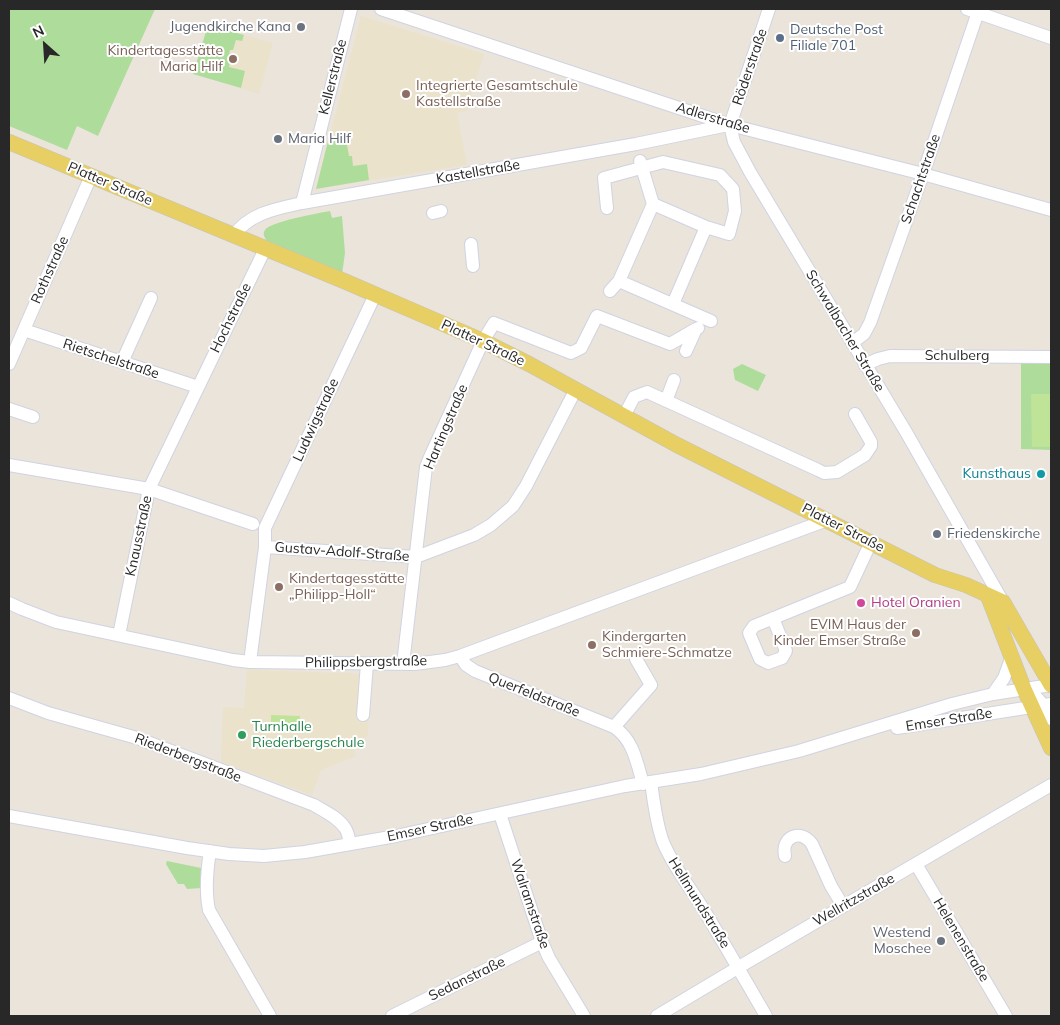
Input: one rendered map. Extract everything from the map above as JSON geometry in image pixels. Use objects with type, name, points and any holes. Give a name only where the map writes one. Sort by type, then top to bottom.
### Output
[{"type":"main road","name":"Platter Straße","points":[[9,142],[483,342],[529,364],[677,445],[941,578],[966,586],[994,601]]},
{"type":"main road","name":"Schwalbacher Straße","points":[[994,601],[1024,689],[1042,705],[1051,748]]},
{"type":"main road","name":"Schwalbacher Straße","points":[[994,601],[1051,685]]},
{"type":"street","name":"Kellerstraße","points":[[302,203],[351,9]]},
{"type":"street","name":"Adlerstraße","points":[[380,9],[730,124],[923,174],[1051,210]]},
{"type":"street","name":"Röderstraße","points":[[730,124],[769,9]]},
{"type":"street","points":[[975,10],[1051,38]]},
{"type":"street","name":"Schachtstraße","points":[[852,343],[864,334],[870,323],[923,174],[975,10]]},
{"type":"street","name":"Kastellstraße","points":[[233,236],[246,222],[255,217],[302,203],[627,146],[730,124]]},
{"type":"street","name":"Schwalbacher Straße","points":[[730,124],[736,146],[770,206],[906,432],[965,537],[994,601]]},
{"type":"street","points":[[607,208],[604,178],[641,164],[663,162],[720,175],[733,189],[735,211],[729,234],[706,227],[653,204]]},
{"type":"street","points":[[610,290],[619,281],[653,204],[641,164]]},
{"type":"street","name":"Rothstraße","points":[[9,364],[91,176]]},
{"type":"street","points":[[673,304],[706,227]]},
{"type":"street","points":[[471,244],[473,266]]},
{"type":"street","name":"Hochstraße","points":[[198,387],[264,249]]},
{"type":"street","points":[[619,281],[711,321],[696,329],[686,351]]},
{"type":"street","name":"Ludwigstraße","points":[[250,662],[265,547],[265,528],[375,295]]},
{"type":"street","points":[[122,362],[151,298]]},
{"type":"street","name":"Hartingstraße","points":[[402,664],[428,463],[483,342],[494,323],[571,353],[581,348],[597,316],[670,344],[696,329]]},
{"type":"street","name":"Rietschelstraße","points":[[24,330],[198,387]]},
{"type":"street","name":"Schulberg","points":[[865,365],[890,356],[1051,357]]},
{"type":"street","points":[[666,401],[674,380]]},
{"type":"street","name":"Knausstraße","points":[[119,635],[149,489],[198,387]]},
{"type":"street","name":"Gustav-Adolf-Straße","points":[[265,547],[416,557],[474,536],[491,525],[513,506],[526,486],[576,389]]},
{"type":"street","points":[[624,416],[634,397],[647,392],[824,473],[837,472],[865,456],[871,446],[871,439],[855,414]]},
{"type":"street","points":[[9,410],[33,417]]},
{"type":"street","points":[[9,465],[149,489],[253,524]]},
{"type":"street","name":"Philippsbergstraße","points":[[9,602],[56,622],[233,660],[367,664],[425,663],[460,656],[827,520]]},
{"type":"street","points":[[774,618],[850,587],[871,542]]},
{"type":"street","name":"Querfeldstraße","points":[[460,656],[466,665],[475,671],[614,727],[624,734],[628,740],[647,783]]},
{"type":"street","points":[[993,694],[1004,678],[1012,656]]},
{"type":"street","points":[[614,727],[651,685],[636,658]]},
{"type":"street","points":[[363,715],[367,664]]},
{"type":"street","name":"Emser Straße","points":[[9,816],[210,851],[248,855],[305,852],[396,836],[618,788],[702,774],[780,756],[952,704],[993,694],[1051,685]]},
{"type":"street","name":"Riederbergstraße","points":[[9,698],[48,712],[137,738],[314,805],[334,817],[343,826],[350,844]]},
{"type":"street","points":[[1042,705],[1051,719]]},
{"type":"street","name":"Emser Straße","points":[[848,736],[1042,705]]},
{"type":"street","name":"Hellmundstraße","points":[[647,783],[669,856],[700,904],[766,1016]]},
{"type":"street","name":"Wellritzstraße","points":[[657,1016],[1051,785]]},
{"type":"street","name":"Walramstraße","points":[[500,814],[542,942],[549,958],[584,1016]]},
{"type":"street","points":[[785,856],[784,847],[790,838],[800,836],[809,840],[831,886],[843,906]]},
{"type":"street","points":[[210,851],[207,897],[209,910],[270,1016]]},
{"type":"street","name":"Helenenstraße","points":[[916,864],[1009,1014]]},
{"type":"street","name":"Sedanstraße","points":[[392,1016],[542,942]]},
{"type":"shaded area","name":"Integrierte Gesamtschule Kastellstraße","points":[[361,16],[484,54],[467,111],[457,113],[467,165],[316,189]]},
{"type":"shaded area","name":"Kindertagesstätte Maria Hilf","points":[[208,25],[273,43],[259,94],[193,74]]},
{"type":"shaded area","points":[[247,669],[369,674],[368,736],[352,744],[356,756],[321,770],[312,795],[221,762],[223,707],[244,708]]},
{"type":"green space","points":[[9,9],[155,9],[98,136],[77,126],[67,150],[9,126]]},
{"type":"green space","points":[[208,25],[244,35],[242,41],[236,40],[229,56],[231,57],[229,67],[245,71],[241,88],[193,74]]},
{"type":"green space","points":[[348,134],[350,144],[347,145],[349,156],[352,156],[353,166],[367,164],[369,180],[316,189],[329,137]]},
{"type":"green space","points":[[330,211],[332,218],[342,216],[345,253],[342,274],[267,241],[264,236],[265,230],[275,224]]},
{"type":"green space","points":[[1021,363],[1051,363],[1051,450],[1021,449]]},
{"type":"green space","points":[[742,364],[766,375],[758,391],[735,380],[733,369]]},
{"type":"green space","points":[[1031,394],[1051,394],[1051,447],[1032,447]]},
{"type":"green space","points":[[271,715],[300,716],[299,732],[271,731]]},
{"type":"green space","points":[[167,861],[201,868],[201,888],[187,889],[184,884],[178,884],[166,864]]},
{"type":"place","name":"Jugendkirche Kana","points":[[301,27]]},
{"type":"place","name":"Deutsche Post Filiale 701","points":[[780,38]]},
{"type":"place","name":"Kindertagesstätte Maria Hilf","points":[[233,59]]},
{"type":"place","name":"Integrierte Gesamtschule Kastellstraße","points":[[406,94]]},
{"type":"place","name":"Maria Hilf","points":[[278,139]]},
{"type":"place","name":"Kunsthaus","points":[[1041,474]]},
{"type":"place","name":"Friedenskirche","points":[[937,534]]},
{"type":"place","name":"Kindertagesstätte „Philipp-Holl“","points":[[279,587]]},
{"type":"place","name":"Hotel Oranien","points":[[861,603]]},
{"type":"place","name":"EVIM Haus der Kinder Emser Straße","points":[[916,633]]},
{"type":"place","name":"Kindergarten Schmiere-Schmatze","points":[[592,645]]},
{"type":"place","name":"Turnhalle Riederbergschule","points":[[242,735]]},
{"type":"place","name":"Westend Moschee","points":[[941,941]]}]
